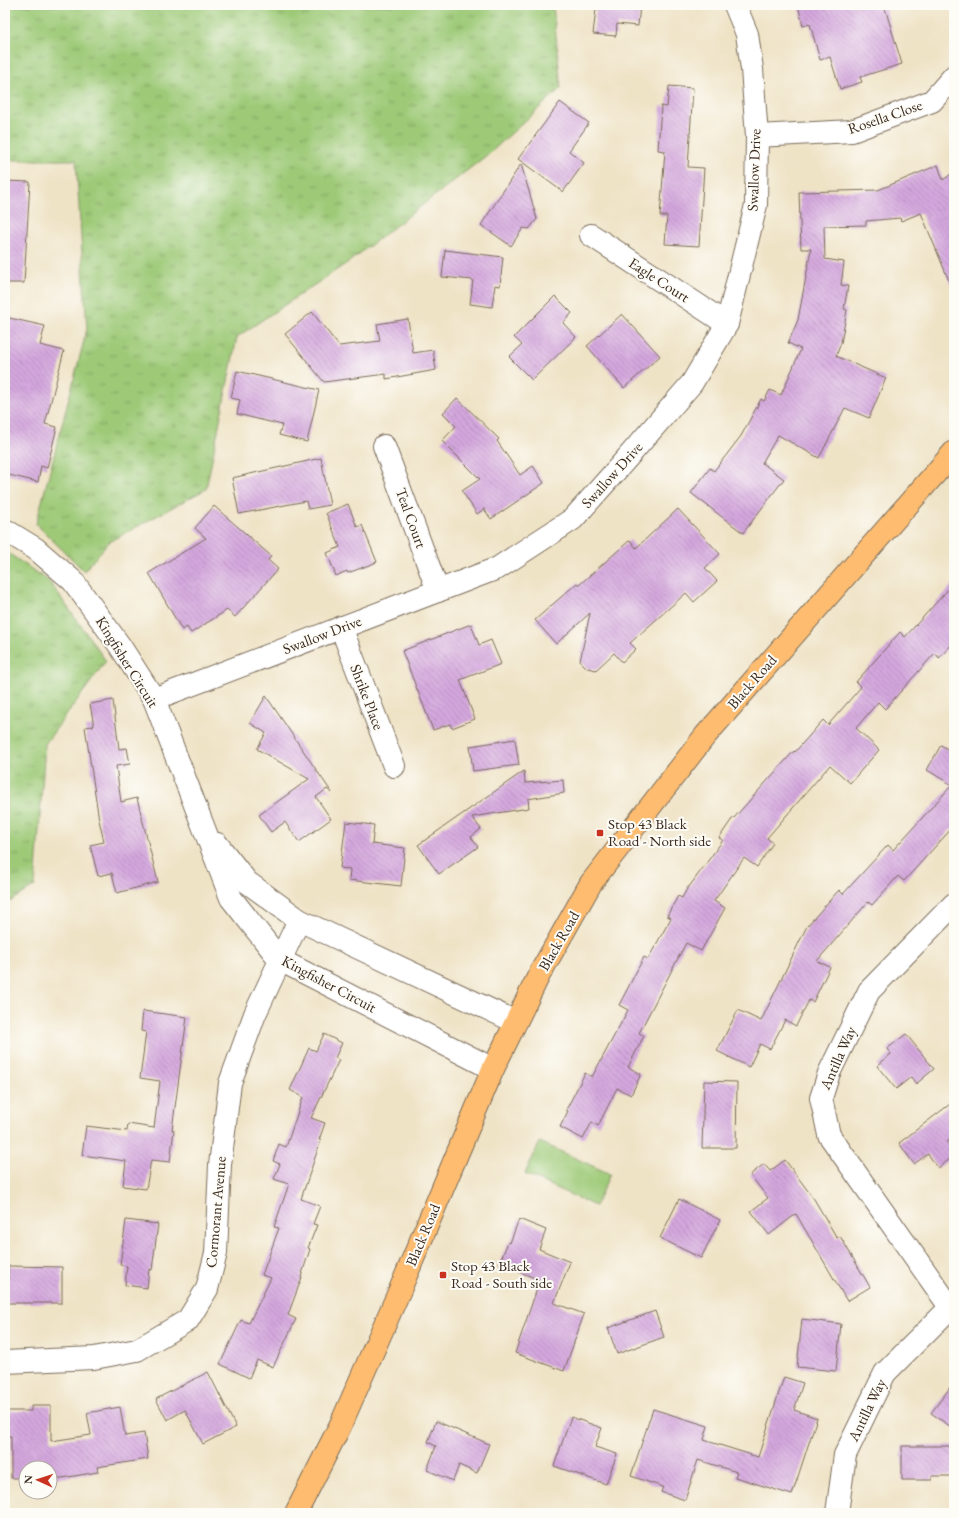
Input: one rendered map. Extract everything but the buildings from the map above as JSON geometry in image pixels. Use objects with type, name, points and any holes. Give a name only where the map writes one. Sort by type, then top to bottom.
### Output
[{"type":"main road","name":"Black Road","points":[[296,1513],[344,1417],[399,1292],[493,1069],[539,975],[591,883],[705,736],[954,452]]},
{"type":"street","name":"Swallow Drive","points":[[154,699],[498,568],[573,519],[628,458],[692,383],[727,324],[756,205],[757,136],[752,69],[747,34],[735,5]]},
{"type":"street","name":"Rosella Close","points":[[757,136],[852,131],[932,101],[954,76]]},
{"type":"street","name":"Eagle Court","points":[[591,235],[727,324]]},
{"type":"street","name":"Teal Court","points":[[384,446],[438,591]]},
{"type":"street","name":"Kingfisher Circuit","points":[[5,530],[36,549],[73,581],[120,646],[154,699],[231,898],[280,960],[493,1069]]},
{"type":"street","name":"Shrike Place","points":[[341,627],[394,766]]},
{"type":"street","name":"Kingfisher Circuit","points":[[204,828],[247,882],[300,920],[516,1022]]},
{"type":"street","name":"Antilla Way","points":[[837,1513],[845,1455],[885,1373],[952,1305],[829,1134],[821,1098],[829,1073],[869,991],[954,904]]},
{"type":"street","name":"Cormorant Avenue","points":[[5,1362],[94,1358],[137,1350],[188,1320],[207,1289],[216,1253],[220,1165],[230,1083],[255,1014],[300,920]]},
{"type":"green space","points":[[5,5],[553,5],[561,88],[491,152],[350,261],[237,337],[206,489],[109,542],[84,571],[36,524],[87,329],[76,160],[5,160]]},
{"type":"green space","points":[[5,551],[49,581],[106,661],[45,744],[35,886],[5,905]]},
{"type":"green space","points":[[540,1142],[610,1174],[595,1206],[525,1174]]},
{"type":"place","name":"Stop 43 Black Road - North side","points":[[600,833]]},
{"type":"place","name":"Stop 43 Black Road - South side","points":[[443,1275]]}]
